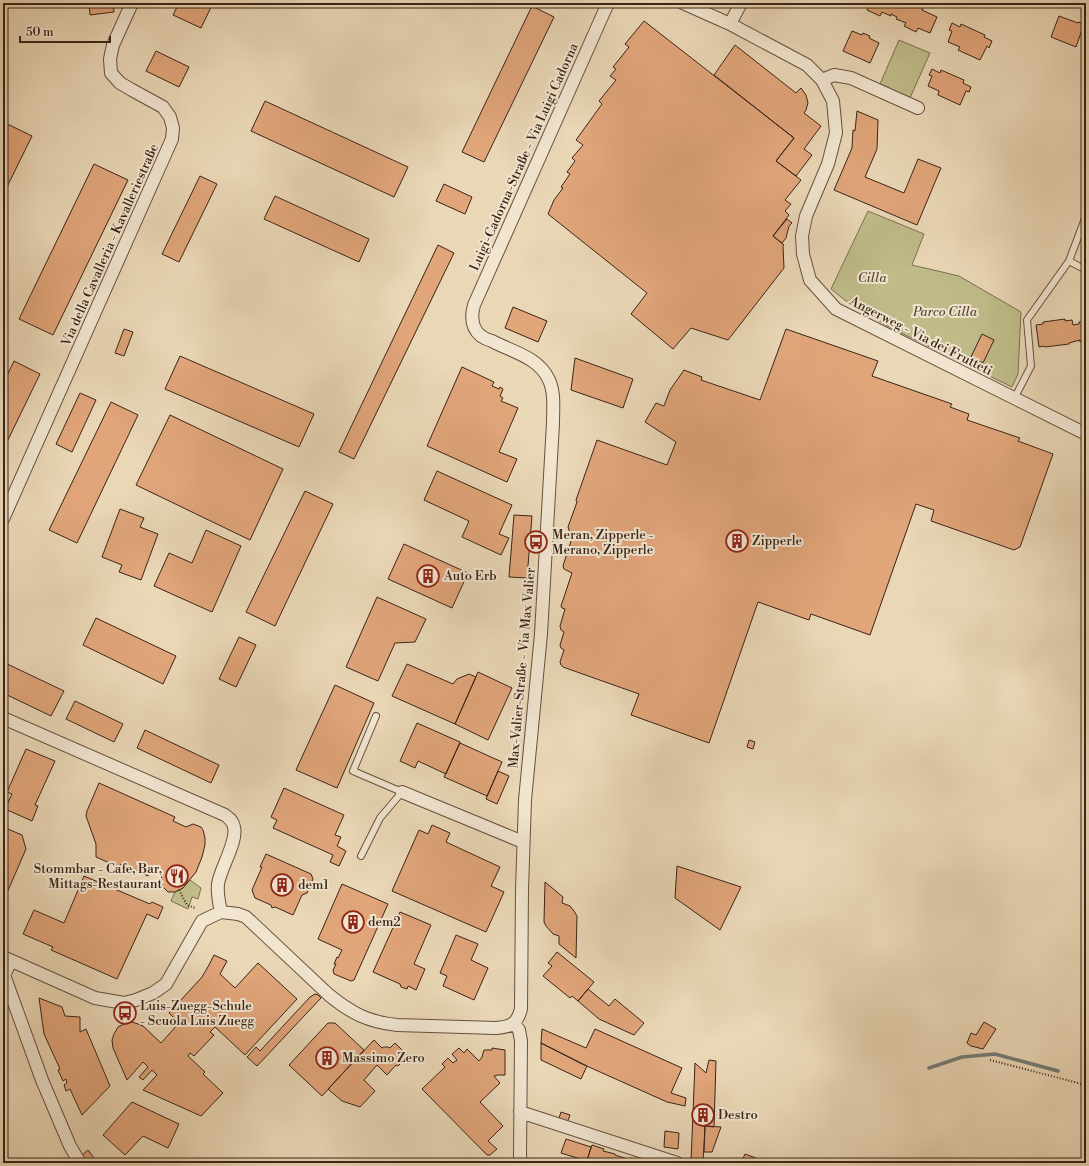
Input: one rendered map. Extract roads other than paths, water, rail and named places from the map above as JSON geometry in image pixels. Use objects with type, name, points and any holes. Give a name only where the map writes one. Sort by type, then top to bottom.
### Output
[{"type":"street","name":"Via della Cavalleria - Kavalleriestraße","points":[[3,519],[172,139],[173,128],[170,117],[163,106],[120,83],[111,74],[110,59],[113,45],[132,3]]},
{"type":"street","name":"Luigi-Cadorna-Straße - Via Luigi Cadorna","points":[[473,323],[472,314],[474,305],[608,3]]},
{"type":"street","name":"Angerweg - Via dei Frutteti","points":[[684,3],[730,24],[807,66],[822,80],[833,101],[836,133],[828,164],[806,216],[802,236],[803,254],[810,280],[836,309],[1086,434]]},
{"type":"street","points":[[730,24],[741,3]]},
{"type":"street","points":[[822,80],[834,75],[851,78],[918,108]]},
{"type":"street","name":"Max-Valier-Straße - Via Max Valier","points":[[473,323],[481,336],[529,358],[541,368],[549,379],[553,392],[553,423],[541,634],[525,800],[521,1009],[514,1023]]},
{"type":"street","points":[[3,718],[225,815],[231,820],[235,828],[233,840],[218,884],[218,899],[221,912]]},
{"type":"street","points":[[402,792],[523,842]]},
{"type":"street","points":[[80,1163],[70,1146],[42,1080],[4,975],[7,959],[95,998],[124,1003],[153,993],[166,984],[202,920],[221,912],[238,914],[246,917],[343,1007],[368,1019],[397,1025],[465,1027],[506,1027],[514,1023],[519,1030],[521,1041],[521,1163]]},
{"type":"street","points":[[520,1112],[678,1163]]},
{"type":"lane","points":[[1014,399],[1031,366],[1027,320],[1069,261],[1086,216]]},
{"type":"lane","points":[[1069,261],[1086,270]]},
{"type":"lane","points":[[360,856],[380,818],[402,792],[353,771],[376,716]]},
{"type":"waterway","points":[[929,1068],[962,1057],[995,1054],[1058,1071]]},
{"type":"place","name":"Zipperle","points":[[737,541]]},
{"type":"place","name":"Meran, Zipperle - Merano, Zipperle","points":[[536,542]]},
{"type":"place","name":"Auto Erb","points":[[428,576]]},
{"type":"place","name":"Stommbar - Cafe, Bar, Mittags-Restaurant","points":[[177,876]]},
{"type":"place","name":"dem1","points":[[282,885]]},
{"type":"place","name":"dem2","points":[[353,922]]},
{"type":"place","name":"Luis-Zuegg-Schule - Scuola Luis Zuegg","points":[[125,1013]]},
{"type":"place","name":"Massimo Zero","points":[[327,1058]]},
{"type":"place","name":"Destro","points":[[703,1115]]},
{"type":"park label","name":"Cilla","points":[[872,278]]},
{"type":"park label","name":"Parco Cilla","points":[[945,312]]}]
